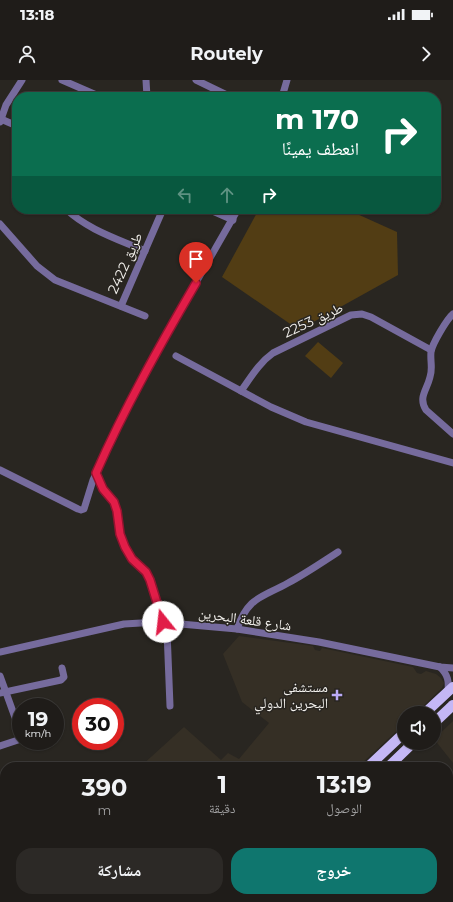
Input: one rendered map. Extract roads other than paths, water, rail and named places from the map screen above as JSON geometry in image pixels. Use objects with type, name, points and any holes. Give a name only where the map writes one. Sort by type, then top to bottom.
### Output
[{"type":"main road","points":[[433,706],[450,690]]},
{"type":"main road","points":[[441,716],[453,705]]},
{"type":"main road","points":[[373,762],[397,740]]},
{"type":"main road","points":[[393,762],[406,750]]},
{"type":"street","points":[[14,92],[22,80]]},
{"type":"street","points":[[63,80],[90,92]]},
{"type":"street","points":[[146,80],[147,92]]},
{"type":"street","points":[[196,80],[221,92]]},
{"type":"street","points":[[283,92],[287,80]]},
{"type":"street","points":[[12,96],[6,105],[0,120],[12,124]]},
{"type":"street","points":[[72,214],[91,227],[145,251]]},
{"type":"street","name":"طريق 2422","points":[[121,306],[161,214]]},
{"type":"street","points":[[219,214],[233,220]]},
{"type":"street","points":[[0,470],[81,510],[86,506],[96,473],[147,368],[236,214]]},
{"type":"street","name":"طريق 2422","points":[[0,224],[37,266],[55,280],[145,316]]},
{"type":"street","name":"طريق 2253","points":[[242,392],[253,373],[263,360],[273,353],[352,315],[362,314],[371,317],[431,350]]},
{"type":"street","points":[[453,314],[448,318],[450,325],[431,350],[430,377],[424,393],[423,402],[426,410],[453,434]]},
{"type":"street","points":[[176,356],[271,407],[306,422],[453,463]]},
{"type":"street","points":[[96,473],[103,489],[114,502],[117,511],[120,534],[125,547],[132,559],[146,572],[165,623],[167,631],[170,706]]},
{"type":"street","points":[[237,629],[241,616],[256,599],[288,583],[338,552]]},
{"type":"street","name":"شارع قلعة البحرين","points":[[0,652],[124,624],[141,622],[237,629],[319,642],[440,667],[453,668]]},
{"type":"street","points":[[440,667],[446,673],[449,680],[450,690]]},
{"type":"street","points":[[3,693],[61,680],[64,677],[62,668]]},
{"type":"street","points":[[0,676],[3,693],[12,714]]},
{"type":"street","points":[[0,746],[12,742]]},
{"type":"place","name":"مستشفى البحرين الدولي","points":[[337,695]]}]
